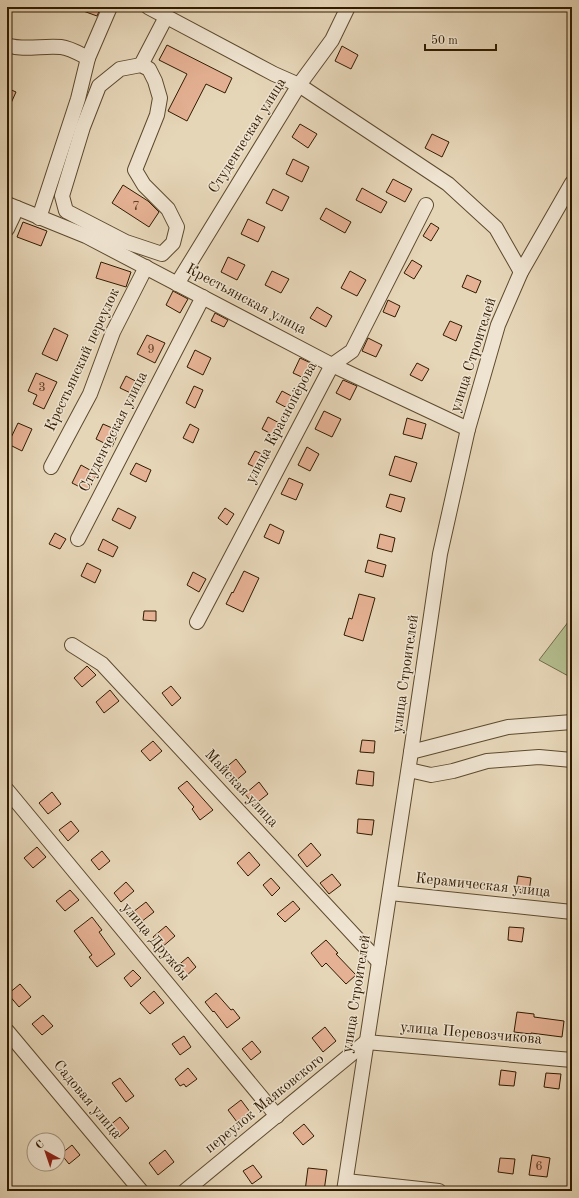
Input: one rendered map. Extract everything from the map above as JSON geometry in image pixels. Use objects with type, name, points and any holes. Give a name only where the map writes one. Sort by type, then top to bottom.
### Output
[{"type":"street","points":[[40,218],[78,99],[88,58],[110,7]]},
{"type":"street","points":[[148,7],[274,74],[299,85],[448,184],[496,228],[521,272]]},
{"type":"street","name":"Студенческая улица","points":[[177,284],[299,85],[332,40],[348,7]]},
{"type":"street","points":[[141,64],[149,69],[155,81],[160,98],[157,115],[135,170],[144,185],[168,209],[177,227],[173,243],[162,254],[126,242],[66,210],[62,196],[83,128],[99,86],[120,69],[141,64],[166,16]]},
{"type":"street","points":[[7,45],[15,48],[41,46],[63,47],[88,58]]},
{"type":"street","name":"улица Строителей","points":[[345,1186],[440,554],[468,429],[498,325],[521,272],[572,183]]},
{"type":"street","name":"улица Краснопёрова","points":[[197,622],[332,364],[352,352],[426,205]]},
{"type":"street","points":[[7,228],[12,206]]},
{"type":"street","name":"Крестьянская улица","points":[[12,206],[86,236],[332,364],[468,429]]},
{"type":"street","name":"Крестьянский переулок","points":[[51,467],[90,394],[113,332],[146,268]]},
{"type":"street","name":"Студенческая улица","points":[[78,540],[203,297]]},
{"type":"street","name":"Майская улица","points":[[72,645],[102,664],[379,962]]},
{"type":"street","points":[[411,752],[508,727],[572,722]]},
{"type":"street","points":[[408,770],[431,775],[453,771],[487,761],[538,757],[572,760]]},
{"type":"street","name":"улица Дружбы","points":[[7,790],[277,1116]]},
{"type":"street","name":"Керамическая улица","points":[[390,893],[572,912]]},
{"type":"street","name":"Садовая улица","points":[[7,1031],[141,1191]]},
{"type":"street","name":"переулок Маяковского","points":[[185,1191],[366,1042]]},
{"type":"street","name":"улица Перевозчикова","points":[[366,1042],[572,1060]]},
{"type":"street","points":[[345,1186],[439,1191]]},
{"type":"green space","points":[[572,617],[572,678],[539,660]]},
{"type":"building","points":[[75,7],[101,7],[97,16]]},
{"type":"building","points":[[167,45],[232,78],[225,93],[206,84],[187,121],[168,111],[187,74],[159,60]]},
{"type":"building","points":[[342,46],[358,55],[351,69],[335,61]]},
{"type":"building","points":[[7,88],[16,92],[7,112]]},
{"type":"building","points":[[300,124],[317,134],[308,148],[292,137]]},
{"type":"building","points":[[432,134],[449,142],[442,157],[425,148]]},
{"type":"building","points":[[293,159],[309,167],[302,182],[286,174]]},
{"type":"building","points":[[393,179],[412,189],[405,202],[386,192]]},
{"type":"building","points":[[123,185],[148,201],[159,212],[149,227],[112,203]]},
{"type":"building","points":[[362,188],[387,202],[381,213],[356,200]]},
{"type":"building","points":[[273,189],[289,197],[282,211],[266,203]]},
{"type":"building","points":[[326,208],[351,222],[345,233],[320,219]]},
{"type":"building","points":[[248,219],[265,227],[258,242],[241,234]]},
{"type":"building","points":[[23,222],[47,231],[41,246],[17,237]]},
{"type":"building","points":[[431,223],[439,228],[431,241],[423,236]]},
{"type":"building","points":[[228,257],[245,265],[237,280],[221,272]]},
{"type":"building","points":[[412,260],[422,266],[414,279],[404,273]]},
{"type":"building","points":[[101,262],[131,272],[126,287],[96,278]]},
{"type":"building","points":[[272,271],[289,279],[281,293],[265,285]]},
{"type":"building","points":[[350,271],[366,280],[357,296],[341,288]]},
{"type":"building","points":[[467,275],[481,281],[476,293],[462,287]]},
{"type":"building","points":[[173,291],[188,299],[180,313],[166,305]]},
{"type":"building","points":[[388,300],[400,306],[395,317],[383,312]]},
{"type":"building","points":[[317,307],[332,316],[326,327],[310,318]]},
{"type":"building","points":[[215,313],[228,320],[224,327],[211,321]]},
{"type":"building","points":[[450,321],[462,326],[456,341],[443,335]]},
{"type":"building","points":[[54,328],[68,335],[57,361],[42,354]]},
{"type":"building","points":[[147,335],[165,343],[155,363],[137,354]]},
{"type":"building","points":[[368,338],[382,345],[376,357],[362,351]]},
{"type":"building","points":[[195,350],[211,358],[203,375],[187,367]]},
{"type":"building","points":[[300,358],[313,364],[306,379],[293,373]]},
{"type":"building","points":[[417,363],[429,369],[422,381],[410,375]]},
{"type":"building","points":[[36,373],[57,382],[44,409],[33,404],[37,395],[28,391]]},
{"type":"building","points":[[126,376],[143,385],[137,396],[120,388]]},
{"type":"building","points":[[343,380],[357,386],[350,400],[336,393]]},
{"type":"building","points":[[194,386],[203,390],[195,408],[186,403]]},
{"type":"building","points":[[282,391],[297,399],[291,410],[276,402]]},
{"type":"building","points":[[324,411],[341,419],[332,437],[315,429]]},
{"type":"building","points":[[268,417],[283,425],[277,437],[262,429]]},
{"type":"building","points":[[407,418],[426,424],[422,439],[403,434]]},
{"type":"building","points":[[18,423],[32,429],[22,451],[8,444]]},
{"type":"building","points":[[103,424],[119,431],[112,447],[96,439]]},
{"type":"building","points":[[190,424],[199,429],[193,443],[183,438]]},
{"type":"building","points":[[307,447],[319,454],[310,471],[298,465]]},
{"type":"building","points":[[255,451],[266,456],[259,469],[248,464]]},
{"type":"building","points":[[395,456],[417,463],[411,482],[389,475]]},
{"type":"building","points":[[136,463],[151,470],[146,482],[130,474]]},
{"type":"building","points":[[81,465],[97,474],[88,491],[72,483]]},
{"type":"building","points":[[289,478],[303,484],[296,500],[281,494]]},
{"type":"building","points":[[390,494],[405,498],[401,512],[386,507]]},
{"type":"building","points":[[118,508],[136,517],[130,529],[112,520]]},
{"type":"building","points":[[225,508],[234,514],[227,525],[218,518]]},
{"type":"building","points":[[270,524],[284,531],[279,544],[264,537]]},
{"type":"building","points":[[55,533],[66,539],[60,549],[49,544]]},
{"type":"building","points":[[380,534],[395,538],[392,552],[377,548]]},
{"type":"building","points":[[103,539],[118,547],[113,557],[98,550]]},
{"type":"building","points":[[368,560],[386,565],[383,577],[365,572]]},
{"type":"building","points":[[87,563],[101,570],[95,583],[81,576]]},
{"type":"building","points":[[244,571],[259,578],[243,612],[226,604]]},
{"type":"building","points":[[193,572],[206,579],[199,592],[187,585]]},
{"type":"building","points":[[359,594],[375,598],[363,641],[344,635],[349,618],[352,619]]},
{"type":"building","points":[[144,611],[156,611],[156,621],[143,620]]},
{"type":"building","points":[[87,666],[96,675],[82,687],[74,678]]},
{"type":"building","points":[[171,686],[181,698],[172,706],[162,693]]},
{"type":"building","points":[[110,690],[119,701],[104,713],[96,702]]},
{"type":"building","points":[[362,740],[375,741],[374,753],[360,752]]},
{"type":"building","points":[[153,741],[162,751],[150,761],[141,751]]},
{"type":"building","points":[[236,759],[246,772],[234,782],[224,769]]},
{"type":"building","points":[[358,770],[374,772],[373,786],[356,784]]},
{"type":"building","points":[[187,781],[213,810],[200,820],[192,809],[194,807],[178,788]]},
{"type":"building","points":[[259,782],[268,794],[254,805],[245,794]]},
{"type":"building","points":[[52,792],[61,804],[48,814],[39,803]]},
{"type":"building","points":[[358,819],[374,820],[372,835],[357,833]]},
{"type":"building","points":[[71,821],[79,831],[68,841],[59,830]]},
{"type":"building","points":[[311,843],[321,855],[307,867],[298,855]]},
{"type":"building","points":[[37,847],[46,857],[33,868],[24,858]]},
{"type":"building","points":[[102,851],[110,861],[99,870],[91,860]]},
{"type":"building","points":[[249,852],[260,865],[248,876],[237,863]]},
{"type":"building","points":[[332,874],[341,885],[329,894],[320,883]]},
{"type":"building","points":[[518,876],[531,878],[529,891],[516,889]]},
{"type":"building","points":[[271,878],[280,888],[272,896],[263,885]]},
{"type":"building","points":[[126,882],[134,891],[121,902],[114,893]]},
{"type":"building","points":[[70,890],[79,900],[65,911],[56,901]]},
{"type":"building","points":[[293,901],[300,909],[285,922],[277,914]]},
{"type":"building","points":[[146,902],[154,912],[141,922],[133,912]]},
{"type":"building","points":[[92,917],[102,930],[99,932],[115,954],[97,967],[89,957],[92,955],[74,931]]},
{"type":"building","points":[[166,926],[175,936],[161,948],[153,937]]},
{"type":"building","points":[[509,927],[524,928],[522,942],[508,940]]},
{"type":"building","points":[[326,940],[338,953],[336,954],[356,975],[346,984],[326,963],[322,967],[311,953]]},
{"type":"building","points":[[188,957],[196,967],[184,978],[175,968]]},
{"type":"building","points":[[133,970],[141,978],[131,987],[124,978]]},
{"type":"building","points":[[20,984],[31,997],[19,1007],[8,994]]},
{"type":"building","points":[[154,991],[164,1003],[150,1014],[140,1003]]},
{"type":"building","points":[[216,993],[240,1018],[227,1028],[205,1002]]},
{"type":"building","points":[[517,1012],[534,1014],[534,1017],[564,1021],[562,1037],[514,1032]]},
{"type":"building","points":[[43,1015],[53,1026],[42,1035],[32,1024]]},
{"type":"building","points":[[325,1027],[336,1041],[323,1052],[312,1038]]},
{"type":"building","points":[[184,1036],[191,1047],[180,1055],[172,1044]]},
{"type":"building","points":[[252,1041],[261,1052],[251,1060],[242,1049]]},
{"type":"building","points":[[188,1068],[197,1079],[186,1087],[184,1084],[180,1086],[175,1079]]},
{"type":"building","points":[[501,1070],[516,1072],[514,1086],[499,1085]]},
{"type":"building","points":[[546,1073],[561,1074],[559,1089],[544,1087]]},
{"type":"building","points":[[120,1078],[134,1096],[126,1102],[112,1083]]},
{"type":"building","points":[[241,1100],[250,1112],[237,1122],[228,1110]]},
{"type":"building","points":[[120,1117],[129,1128],[119,1137],[109,1126]]},
{"type":"building","points":[[304,1124],[314,1136],[303,1145],[293,1133]]},
{"type":"building","points":[[72,1145],[80,1155],[69,1164],[66,1160],[66,1150]]},
{"type":"building","points":[[165,1150],[174,1162],[158,1175],[149,1163]]},
{"type":"building","points":[[532,1155],[550,1158],[547,1177],[529,1175]]},
{"type":"building","points":[[500,1158],[515,1159],[513,1174],[498,1172]]},
{"type":"building","points":[[253,1165],[262,1177],[252,1184],[243,1171]]},
{"type":"building","points":[[308,1168],[327,1170],[324,1191],[305,1191]]}]
